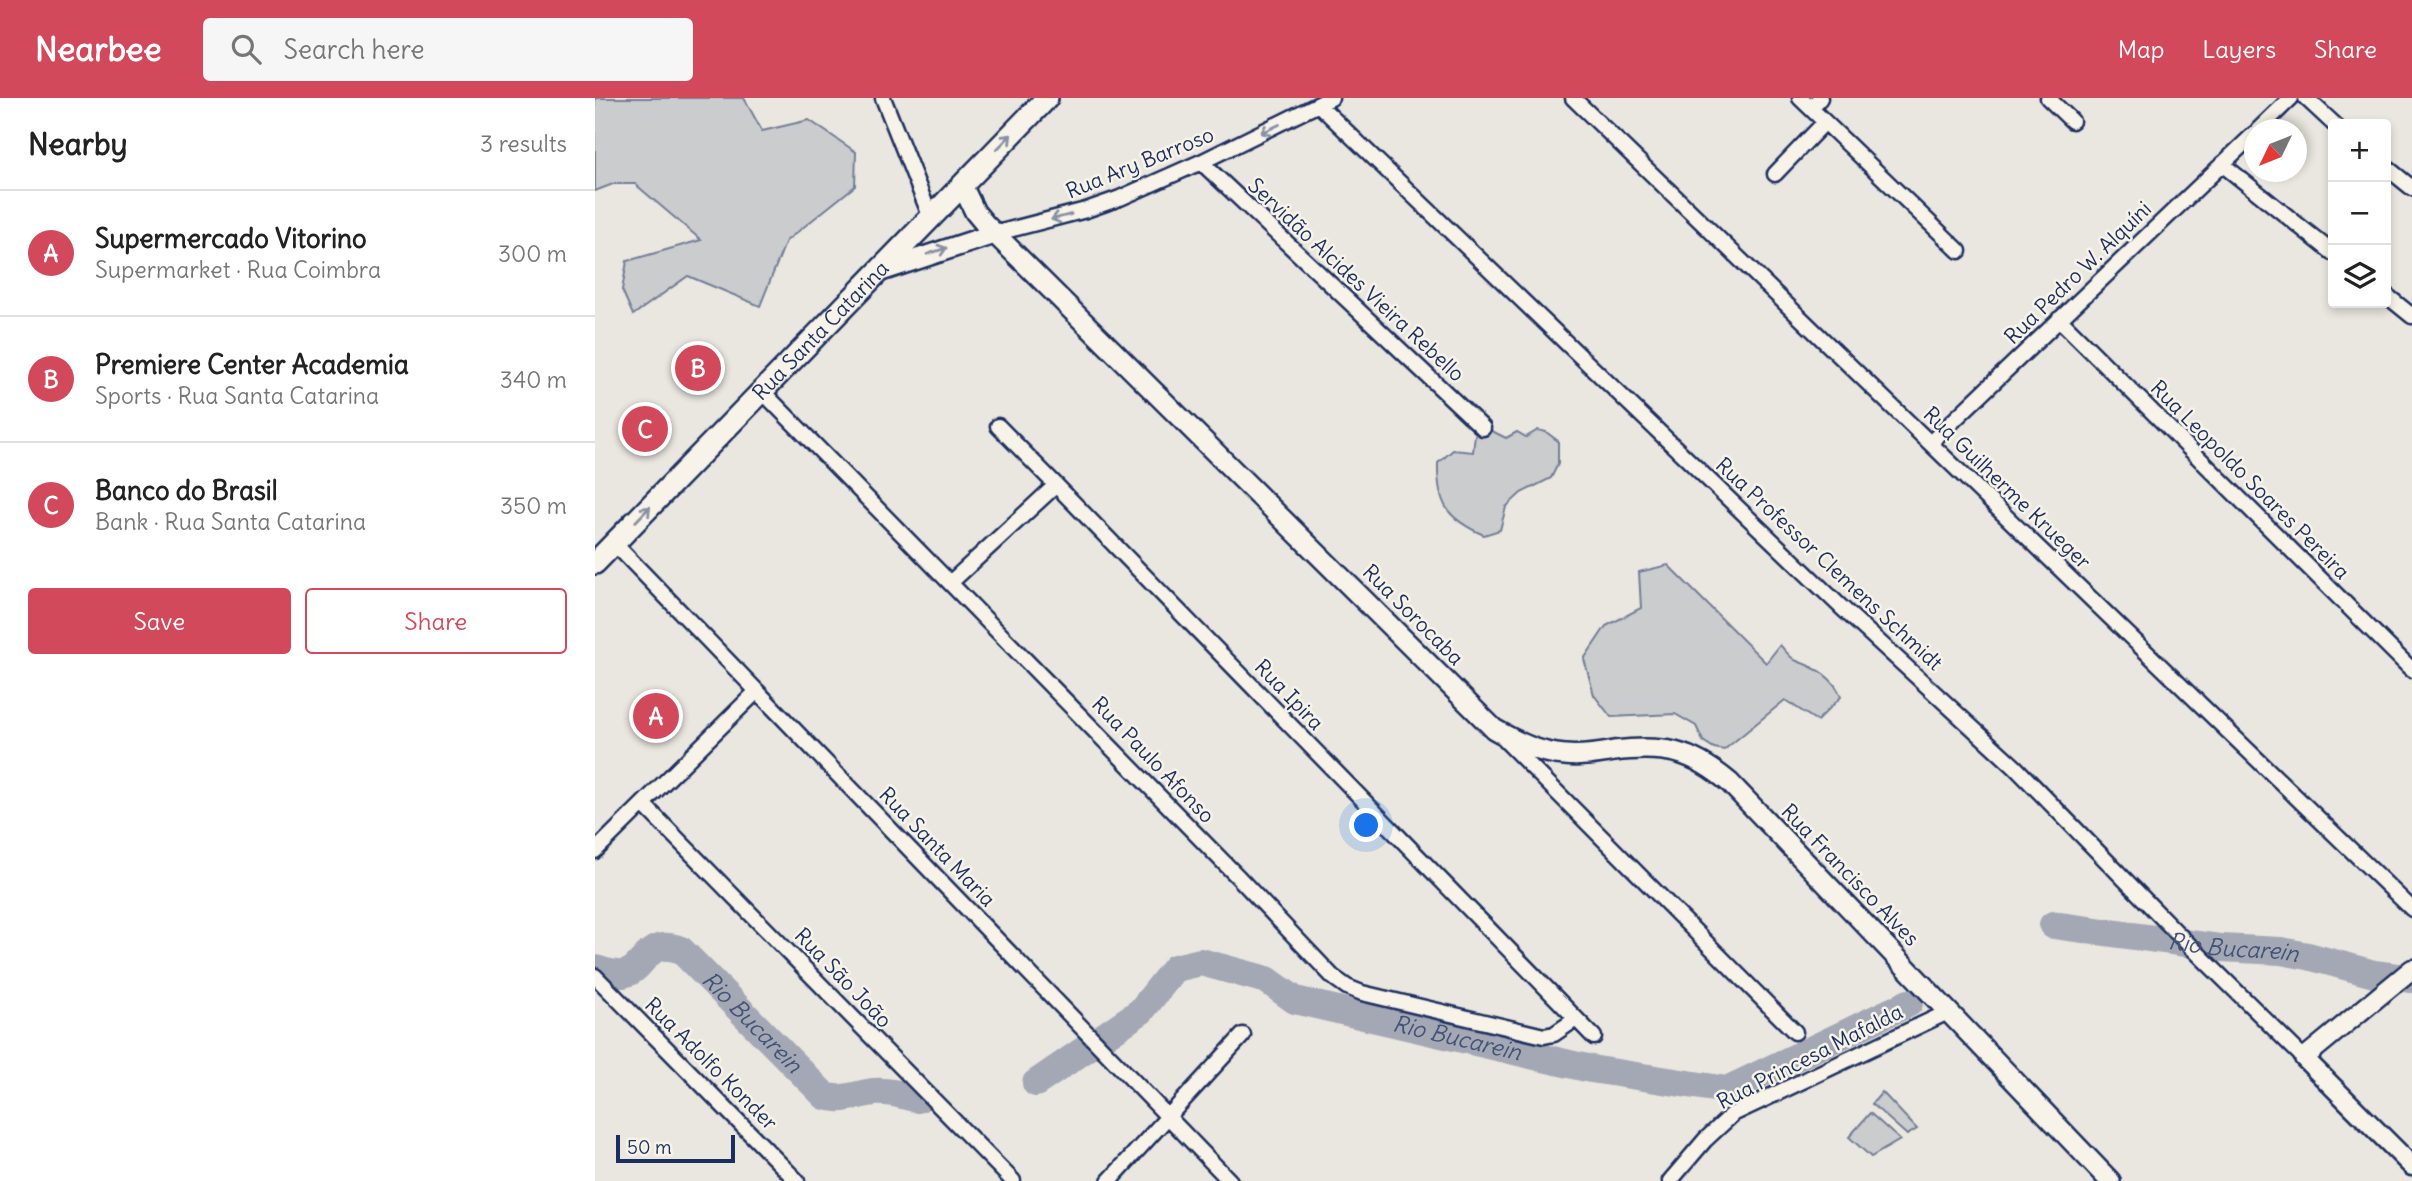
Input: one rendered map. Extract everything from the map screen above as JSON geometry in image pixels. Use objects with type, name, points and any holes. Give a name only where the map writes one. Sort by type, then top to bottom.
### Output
[{"type":"main road","name":"Rua Santa Catarina","points":[[595,563],[1047,98]]},
{"type":"main road","name":"Rua Sorocaba","points":[[962,185],[975,212],[1494,729]]},
{"type":"main road","points":[[878,272],[997,233]]},
{"type":"main road","name":"Rua Francisco Alves","points":[[1494,729],[1515,741],[1551,754],[1568,756],[1637,748],[1656,749],[1696,758],[1730,783],[2110,1181]]},
{"type":"street","points":[[883,98],[931,218]]},
{"type":"street","name":"Rua Guilherme Krueger","points":[[1573,98],[2412,909]]},
{"type":"street","points":[[2048,98],[2072,121]]},
{"type":"street","name":"Rua Pedro W. Alquíni","points":[[2269,119],[2291,98]]},
{"type":"street","points":[[2306,98],[2329,119]]},
{"type":"street","points":[[1810,101],[1825,122],[1959,251]]},
{"type":"street","name":"Rua Ary Barroso","points":[[997,233],[1097,206],[1201,162],[1325,102]]},
{"type":"street","name":"Rua Professor Clemens Schmidt","points":[[1325,102],[1842,607],[2015,767],[2304,1058]]},
{"type":"street","points":[[1775,174],[1825,122]]},
{"type":"street","name":"Rua Pedro W. Alquíni","points":[[1930,443],[2244,143]]},
{"type":"street","name":"Servidão Alcides Vieira Rebello","points":[[1201,162],[1483,428]]},
{"type":"street","points":[[2222,164],[2328,249]]},
{"type":"street","points":[[2391,171],[2412,188]]},
{"type":"street","points":[[2391,299],[2412,316]]},
{"type":"street","name":"Rua Leopoldo Soares Pereira","points":[[2059,319],[2412,670]]},
{"type":"street","name":"Rua Paulo Afonso","points":[[762,391],[1333,977],[1362,993],[1544,1036],[1554,1034],[1576,1019]]},
{"type":"street","name":"Rua Ipira","points":[[998,426],[1594,1037]]},
{"type":"street","points":[[950,583],[1056,485]]},
{"type":"street","name":"Rua Santa Maria","points":[[614,543],[1230,1181]]},
{"type":"street","points":[[595,851],[757,691]]},
{"type":"street","name":"Rua Sorocaba","points":[[1494,729],[1795,1032]]},
{"type":"street","name":"Rua São João","points":[[643,804],[1013,1181]]},
{"type":"street","points":[[2412,969],[2304,1058],[2412,1166]]},
{"type":"street","name":"Rua Adolfo Konder","points":[[599,980],[797,1181]]},
{"type":"street","name":"Rua Princesa Mafalda","points":[[1669,1181],[1705,1140],[1733,1114],[1948,1012]]},
{"type":"street","points":[[1109,1181],[1243,1035]]},
{"type":"shaded area","points":[[595,98],[744,98],[762,131],[809,120],[856,152],[855,186],[786,241],[760,306],[688,276],[633,315],[622,290],[627,261],[701,240],[635,184],[613,184],[595,191]]},
{"type":"shaded area","points":[[1490,430],[1506,438],[1517,432],[1526,437],[1538,430],[1546,432],[1558,441],[1558,464],[1551,478],[1521,493],[1506,507],[1500,530],[1484,535],[1461,523],[1447,508],[1442,500],[1438,463],[1453,450],[1473,452],[1475,435]]},
{"type":"shaded area","points":[[1668,565],[1766,663],[1780,645],[1795,660],[1829,679],[1841,697],[1817,721],[1785,700],[1724,750],[1714,748],[1703,741],[1696,726],[1675,714],[1611,717],[1594,695],[1584,659],[1606,626],[1641,608],[1639,572]]},
{"type":"shaded area","points":[[1882,1092],[1917,1129],[1907,1135],[1872,1104]]},
{"type":"shaded area","points":[[1870,1113],[1900,1140],[1871,1157],[1849,1137]]},
{"type":"waterway","name":"Rio Bucarein","points":[[2053,925],[2221,948],[2281,951],[2374,974],[2412,979]]},
{"type":"waterway","name":"Rio Bucarein","points":[[595,969],[623,974],[631,972],[652,951],[660,947],[681,950],[825,1096],[844,1098],[880,1092],[918,1099]]},
{"type":"waterway","name":"Rio Bucarein","points":[[1036,1083],[1141,1011],[1175,968],[1201,962],[1267,980],[1295,1000],[1591,1069],[1727,1090],[1909,1003]]},
{"type":"place","name":"Premiere Center Academia","points":[[698,368]]},
{"type":"place","name":"Banco do Brasil","points":[[645,429]]},
{"type":"place","name":"Supermercado Vitorino","points":[[656,716]]}]
